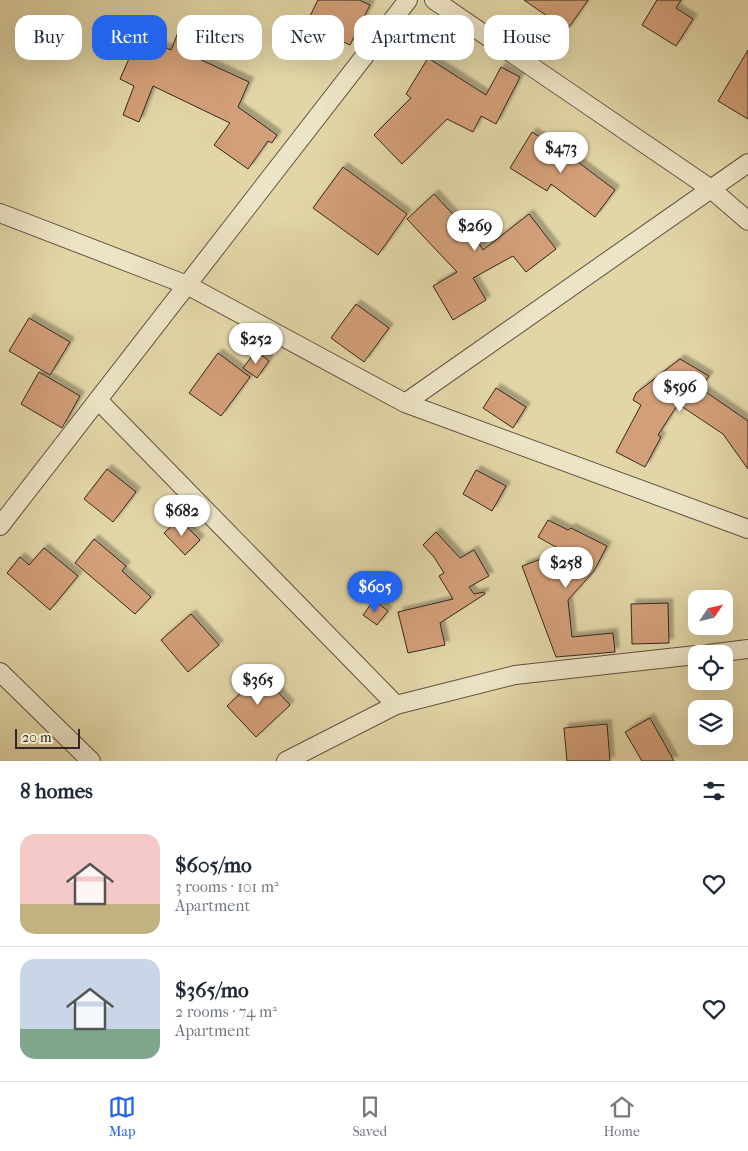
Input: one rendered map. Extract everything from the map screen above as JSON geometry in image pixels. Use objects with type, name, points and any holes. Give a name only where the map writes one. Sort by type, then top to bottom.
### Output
[{"type":"street","points":[[0,526],[408,0]]},
{"type":"street","points":[[434,0],[711,189],[748,221]]},
{"type":"street","points":[[405,403],[748,163]]},
{"type":"street","points":[[0,213],[187,285],[405,403],[748,529]]},
{"type":"street","points":[[98,400],[396,705]]},
{"type":"street","points":[[733,651],[748,649]]},
{"type":"street","points":[[286,761],[396,705],[515,675],[688,656]]},
{"type":"street","points":[[0,672],[91,761]]},
{"type":"building","points":[[318,0],[359,0],[370,5],[365,15],[354,15],[354,37],[350,45],[344,42],[344,15],[310,15]]},
{"type":"building","points":[[524,0],[588,0],[569,27],[569,15],[546,15]]},
{"type":"building","points":[[657,0],[681,0],[676,8],[693,19],[676,46],[642,25]]},
{"type":"building","points":[[177,35],[177,60],[201,60],[249,82],[238,107],[277,135],[272,143],[268,141],[248,169],[214,145],[230,123],[153,86],[139,122],[123,115],[134,86],[120,79],[128,60],[167,60],[167,48],[171,50]]},
{"type":"building","points":[[748,50],[748,119],[718,101]]},
{"type":"building","points":[[427,60],[431,60],[486,95],[501,67],[520,77],[496,124],[481,116],[473,132],[447,119],[402,164],[374,135],[411,98],[406,94]]},
{"type":"building","points":[[532,132],[570,156],[615,190],[595,217],[551,184],[547,191],[510,168]]},
{"type":"building","points":[[343,167],[407,214],[378,255],[313,208]]},
{"type":"building","points":[[434,194],[477,240],[483,250],[529,214],[556,249],[526,272],[513,256],[473,278],[486,300],[453,320],[433,286],[457,272],[407,219]]},
{"type":"building","points":[[356,304],[389,328],[364,362],[331,338]]},
{"type":"building","points":[[29,318],[70,342],[50,375],[9,351]]},
{"type":"building","points":[[256,351],[269,361],[257,378],[243,368]]},
{"type":"building","points":[[218,353],[250,377],[221,416],[189,393]]},
{"type":"building","points":[[680,359],[709,376],[700,388],[748,421],[748,469],[723,434],[678,404],[658,435],[661,437],[645,467],[616,452],[641,405],[633,400],[636,393]]},
{"type":"building","points":[[39,372],[80,396],[62,428],[21,404]]},
{"type":"building","points":[[496,388],[526,407],[513,428],[483,408]]},
{"type":"building","points":[[107,469],[136,492],[113,522],[84,499]]},
{"type":"building","points":[[476,470],[506,486],[492,511],[463,494]]},
{"type":"building","points":[[548,520],[568,530],[571,528],[607,546],[594,571],[568,600],[572,637],[613,633],[615,652],[556,657],[522,566],[563,551],[538,537]]},
{"type":"building","points":[[176,522],[182,522],[200,540],[185,555],[164,533]]},
{"type":"building","points":[[436,532],[460,558],[474,550],[489,576],[469,587],[474,594],[484,592],[485,594],[440,623],[445,645],[408,653],[398,612],[453,599],[439,576],[444,573],[434,557],[423,545]]},
{"type":"building","points":[[94,539],[126,566],[122,571],[151,597],[135,614],[75,563]]},
{"type":"building","points":[[44,548],[78,576],[50,610],[7,573],[20,557],[29,565]]},
{"type":"building","points":[[374,600],[388,611],[377,625],[363,615]]},
{"type":"building","points":[[668,603],[669,643],[632,644],[631,604]]},
{"type":"building","points":[[191,614],[219,645],[188,672],[161,640]]},
{"type":"building","points":[[261,674],[290,705],[256,737],[227,706]]},
{"type":"building","points":[[650,718],[674,761],[642,761],[625,732]]},
{"type":"building","points":[[607,724],[610,761],[567,761],[564,728]]}]
